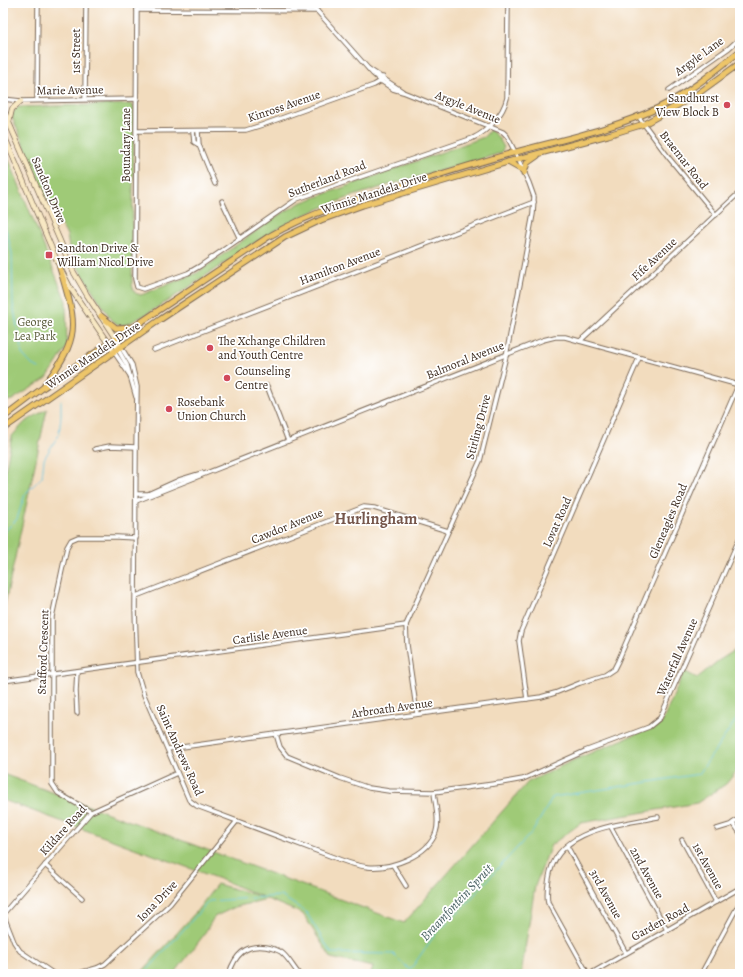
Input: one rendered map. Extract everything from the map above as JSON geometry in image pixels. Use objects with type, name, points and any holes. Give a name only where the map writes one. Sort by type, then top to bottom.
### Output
[{"type":"main road","name":"Winnie Mandela Drive","points":[[3,418],[44,387],[268,237],[302,219],[343,203],[516,152],[604,128],[638,116],[659,107],[687,91],[740,51]]},
{"type":"main road","name":"Winnie Mandela Drive","points":[[3,429],[263,251],[285,237],[307,226],[341,212],[518,159],[644,124],[696,95],[740,63]]},
{"type":"main road","points":[[9,122],[12,109],[21,101]]},
{"type":"main road","name":"Sandton Drive","points":[[3,109],[73,271],[101,316],[113,341]]},
{"type":"main road","name":"Sandton Drive","points":[[3,133],[60,268],[71,288],[113,341]]},
{"type":"main road","points":[[508,162],[524,172],[529,161],[542,153]]},
{"type":"main road","points":[[44,387],[61,364],[71,342],[73,330],[73,317],[60,268]]},
{"type":"main road","points":[[101,316],[116,328],[135,326]]},
{"type":"main road","points":[[113,341],[118,349]]},
{"type":"main road","points":[[113,341],[118,349]]},
{"type":"street","points":[[37,100],[38,3]]},
{"type":"street","name":"1st Street","points":[[85,99],[86,3]]},
{"type":"street","name":"Boundary Lane","points":[[137,3],[135,279],[137,287]]},
{"type":"street","name":"Argyle Avenue","points":[[310,3],[368,68],[393,89],[489,126],[505,134],[516,152],[518,159]]},
{"type":"street","name":"Sutherland Road","points":[[137,287],[145,289],[188,273],[205,263],[297,199],[472,138],[483,132],[501,112],[507,98],[508,3]]},
{"type":"street","points":[[736,3],[740,14]]},
{"type":"street","points":[[137,10],[317,11]]},
{"type":"street","name":"Argyle Lane","points":[[669,90],[705,61],[729,48],[740,38]]},
{"type":"street","name":"Kinross Avenue","points":[[137,131],[236,131],[253,128],[374,85],[382,79]]},
{"type":"street","name":"Marie Avenue","points":[[3,100],[21,101],[137,98]]},
{"type":"street","name":"Braemar Road","points":[[638,116],[716,215]]},
{"type":"street","points":[[193,131],[194,142],[199,146]]},
{"type":"street","points":[[198,131],[199,146],[215,184]]},
{"type":"street","name":"Stirling Drive","points":[[417,714],[407,645],[406,625],[480,461],[506,356],[534,202],[533,193],[518,159]]},
{"type":"street","name":"Fife Avenue","points":[[580,341],[740,192]]},
{"type":"street","points":[[222,201],[240,239]]},
{"type":"street","name":"Hamilton Avenue","points":[[154,350],[534,202]]},
{"type":"street","name":"Balmoral Avenue","points":[[136,501],[188,477],[207,473],[506,356],[537,342],[555,337],[565,337],[739,386]]},
{"type":"street","name":"Saint Andrews Road","points":[[118,349],[130,375],[136,398]]},
{"type":"street","name":"Saint Andrews Road","points":[[118,349],[130,360],[137,387],[136,663],[138,681],[187,796],[193,804],[354,864],[369,867],[393,865],[411,858],[420,852],[433,838],[437,823],[434,792]]},
{"type":"street","name":"Lovat Road","points":[[527,699],[519,641],[521,630],[639,358]]},
{"type":"street","name":"Gleneagles Road","points":[[614,669],[740,381]]},
{"type":"street","points":[[267,386],[288,441]]},
{"type":"street","points":[[95,449],[105,446],[136,447]]},
{"type":"street","name":"Balmoral Avenue","points":[[136,494],[148,494],[172,485]]},
{"type":"street","name":"Cawdor Avenue","points":[[136,596],[364,507],[374,508],[448,531]]},
{"type":"street","name":"Stafford Crescent","points":[[91,812],[58,792],[52,784],[52,617],[69,543],[75,538],[82,537],[136,538]]},
{"type":"street","name":"Waterfall Avenue","points":[[276,734],[280,747],[287,756],[340,778],[369,788],[389,791],[434,792],[523,779],[596,747],[649,727],[656,723],[660,718],[740,537]]},
{"type":"street","name":"Carlisle Avenue","points":[[136,663],[406,625]]},
{"type":"street","points":[[3,681],[136,663]]},
{"type":"street","name":"Arbroath Avenue","points":[[168,749],[541,697],[605,675],[614,669]]},
{"type":"street","points":[[77,671],[77,713]]},
{"type":"street","name":"Kildare Road","points":[[3,914],[91,812],[177,773]]},
{"type":"street","points":[[589,974],[547,899],[549,875],[552,863],[558,853],[585,834],[658,817]]},
{"type":"street","points":[[717,830],[727,827],[740,818]]},
{"type":"street","name":"Iona Drive","points":[[76,974],[104,964],[166,909],[196,874],[237,821]]},
{"type":"street","points":[[733,823],[740,833]]},
{"type":"street","name":"2nd Avenue","points":[[611,827],[667,930]]},
{"type":"street","name":"1st Avenue","points":[[682,840],[716,902]]},
{"type":"street","name":"3rd Avenue","points":[[567,846],[626,952]]},
{"type":"street","points":[[45,865],[82,898]]},
{"type":"street","points":[[393,865],[406,886]]},
{"type":"street","name":"Garden Road","points":[[589,974],[740,889]]},
{"type":"street","points":[[701,974],[740,902]]},
{"type":"street","points":[[3,914],[14,942],[20,951],[54,974]]},
{"type":"street","points":[[229,974],[231,967],[238,956],[245,949],[252,946],[279,950],[284,954],[299,974]]},
{"type":"street","points":[[595,971],[601,974]]},
{"type":"green space","points":[[133,105],[134,109],[132,285],[135,293],[141,295],[197,273],[276,217],[300,203],[484,137],[490,130],[498,137],[504,147],[501,153],[354,196],[298,218],[256,242],[160,306],[129,323],[121,325],[115,323],[109,316],[79,269],[69,248],[67,235],[58,221],[44,192],[12,117],[14,111],[19,107]]},
{"type":"green space","name":"George Lea Park","points":[[3,145],[66,301],[67,347],[47,378],[12,400],[3,402]]},
{"type":"green space","points":[[47,409],[3,613],[3,482],[12,436],[25,422]]},
{"type":"green space","points":[[740,647],[740,767],[726,784],[697,803],[581,823],[551,845],[535,886],[521,974],[371,974],[373,967],[331,958],[303,914],[267,899],[235,907],[214,917],[203,936],[174,974],[169,974],[168,972],[166,974],[140,974],[196,912],[217,884],[263,897],[222,880],[3,800],[3,774],[404,923],[528,782],[574,760],[662,723],[684,671],[697,678],[718,661]]},
{"type":"waterway","points":[[3,218],[12,253],[13,304],[22,354],[32,365],[39,368]]},
{"type":"waterway","points":[[3,533],[17,519],[25,494],[42,477],[44,459],[59,434],[61,401]]},
{"type":"waterway","name":"Braamfontein Spruit","points":[[144,974],[209,901],[281,896],[306,912],[331,953],[393,954],[410,970],[436,933],[458,913],[533,831],[553,797],[699,774],[740,714]]},
{"type":"place","name":"Sandhurst View Block B","points":[[727,105]]},
{"type":"place","name":"Sandton Drive & William Nicol Drive","points":[[49,255]]},
{"type":"place","name":"The Xchange Children and Youth Centre","points":[[210,348]]},
{"type":"place","name":"Counseling Centre","points":[[227,378]]},
{"type":"place","name":"Rosebank Union Church","points":[[169,409]]},
{"type":"district","name":"Hurlingham","points":[[376,518]]}]
